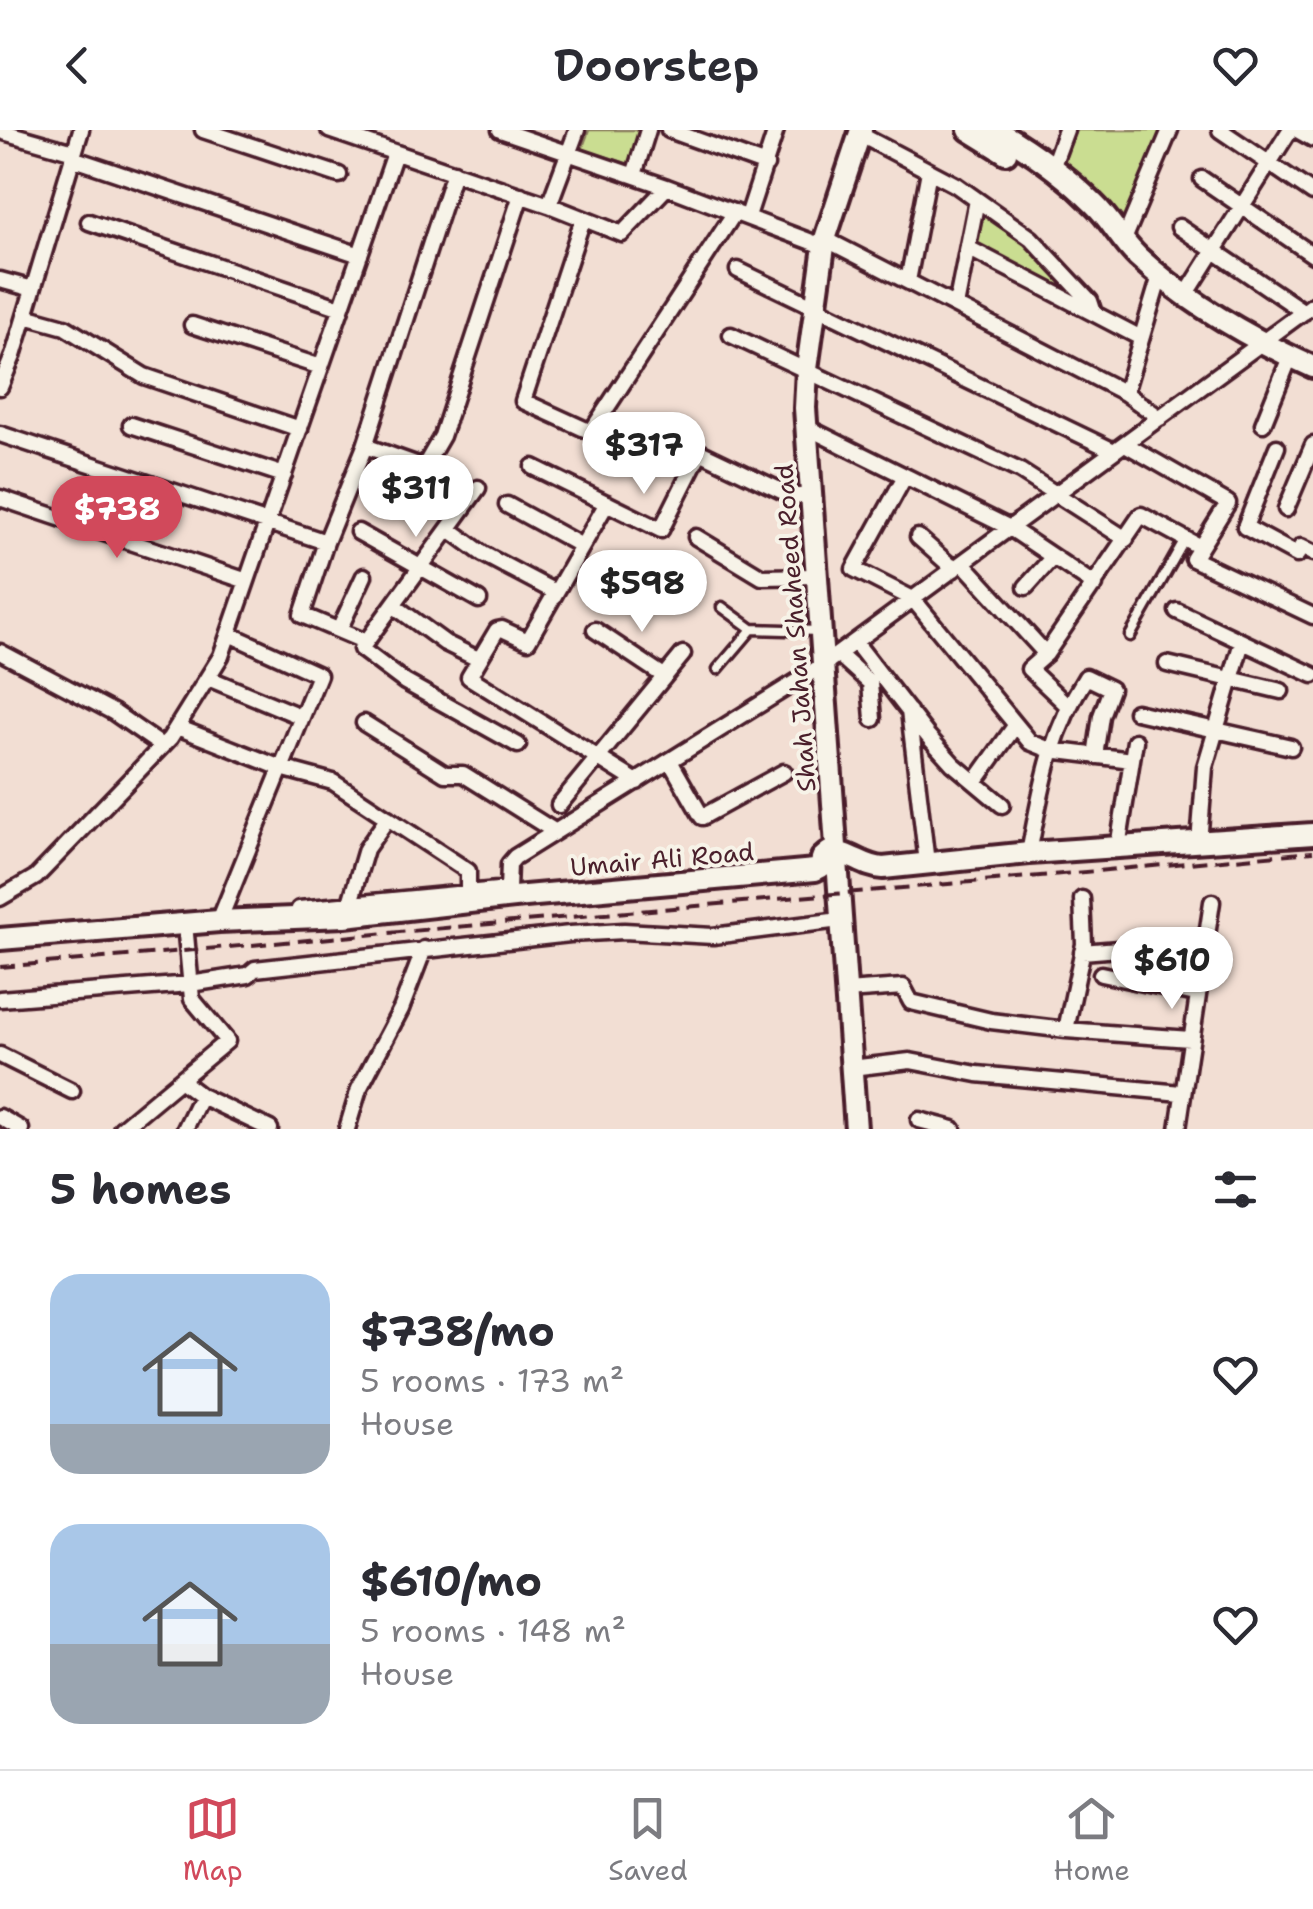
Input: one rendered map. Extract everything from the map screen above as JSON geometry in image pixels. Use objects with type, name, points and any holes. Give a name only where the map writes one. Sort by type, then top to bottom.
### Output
[{"type":"street","points":[[0,386],[80,130]]},
{"type":"street","points":[[203,130],[339,175]]},
{"type":"street","points":[[329,130],[622,234],[667,187]]},
{"type":"street","points":[[500,130],[825,243],[908,281],[1125,393],[1160,418]]},
{"type":"street","points":[[549,205],[577,130]]},
{"type":"street","points":[[634,176],[648,130]]},
{"type":"street","points":[[669,130],[766,165]]},
{"type":"street","points":[[583,218],[523,401],[591,432],[742,214],[766,165],[776,130]]},
{"type":"street","points":[[969,130],[1047,182],[1100,229],[1123,242],[1186,295],[1261,344],[1313,367]]},
{"type":"street","points":[[996,130],[1052,168],[1092,202],[1123,242]]},
{"type":"street","points":[[1052,168],[1066,130]]},
{"type":"street","points":[[1123,242],[1170,130]]},
{"type":"street","points":[[1220,130],[1313,193]]},
{"type":"street","points":[[1186,295],[1293,130],[1313,139]]},
{"type":"street","points":[[0,131],[360,256]]},
{"type":"street","points":[[860,132],[978,200],[1031,238],[1090,301],[1093,310]]},
{"type":"street","name":"Shah Jahan Shaheed Road","points":[[856,1129],[836,852],[831,660],[820,632],[806,427],[807,369],[825,243],[860,132]]},
{"type":"street","points":[[0,898],[36,876],[162,746],[222,656],[395,152]]},
{"type":"street","points":[[908,281],[930,171]]},
{"type":"street","points":[[366,642],[302,614],[365,446],[454,172]]},
{"type":"street","points":[[1202,179],[1313,255]]},
{"type":"street","points":[[365,446],[424,467],[442,436],[521,196]]},
{"type":"street","points":[[956,306],[978,200]]},
{"type":"street","points":[[89,222],[342,308]]},
{"type":"street","points":[[219,921],[468,890],[511,893],[509,864],[554,831],[831,660],[1309,308],[1179,227]]},
{"type":"street","points":[[968,248],[1141,338]]},
{"type":"street","points":[[738,270],[1120,448],[1228,503],[1193,558],[1313,616]]},
{"type":"street","points":[[1125,393],[1160,276]]},
{"type":"street","points":[[0,280],[33,289]]},
{"type":"street","points":[[25,316],[65,328],[144,376],[300,429]]},
{"type":"street","points":[[192,325],[321,367]]},
{"type":"street","points":[[732,335],[1020,471],[1126,539]]},
{"type":"street","points":[[1262,424],[1290,357]]},
{"type":"street","points":[[131,425],[284,475]]},
{"type":"street","points":[[806,427],[1010,528],[1095,585]]},
{"type":"street","points":[[0,434],[326,542]]},
{"type":"street","points":[[1277,446],[1245,528],[1297,555],[1301,547],[1313,552]]},
{"type":"street","points":[[1286,509],[1313,446]]},
{"type":"street","points":[[533,467],[661,530],[700,452],[792,496],[809,496]]},
{"type":"street","points":[[906,476],[854,569],[914,599],[1030,742],[1050,750],[1132,760]]},
{"type":"street","points":[[478,488],[361,649],[405,682],[518,745]]},
{"type":"street","points":[[0,498],[247,582]]},
{"type":"street","points":[[607,503],[526,642],[500,628],[469,677],[637,782]]},
{"type":"street","points":[[507,505],[582,546]]},
{"type":"street","points":[[1068,706],[1029,669],[1046,654],[1141,515],[1200,547]]},
{"type":"street","points":[[448,528],[483,554],[556,592]]},
{"type":"street","points":[[358,532],[479,600]]},
{"type":"street","points":[[696,537],[762,577],[816,576]]},
{"type":"street","points":[[918,537],[958,566],[1046,654]]},
{"type":"street","points":[[1026,587],[1052,557]]},
{"type":"street","points":[[339,630],[364,576]]},
{"type":"street","points":[[393,604],[445,643],[478,659]]},
{"type":"street","points":[[1176,611],[1313,676]]},
{"type":"street","points":[[596,630],[664,676]]},
{"type":"street","points":[[219,921],[319,675],[229,634]]},
{"type":"street","points":[[855,642],[954,764],[1002,805]]},
{"type":"street","points":[[1199,843],[1204,767],[1242,642]]},
{"type":"street","points":[[0,652],[114,712],[162,746]]},
{"type":"street","points":[[559,804],[682,654]]},
{"type":"street","points":[[831,660],[870,683],[873,719]]},
{"type":"street","points":[[1167,664],[1280,691]]},
{"type":"street","points":[[1030,853],[1050,750],[1068,706],[1086,677],[1112,689],[1101,716],[1095,756]]},
{"type":"street","points":[[208,678],[302,717]]},
{"type":"street","points":[[909,711],[928,864]]},
{"type":"street","points":[[1136,712],[1292,747]]},
{"type":"street","points":[[364,723],[445,774],[462,774],[554,831]]},
{"type":"street","points":[[975,782],[1015,726]]},
{"type":"street","points":[[177,728],[282,768],[333,782],[468,870],[468,890]]},
{"type":"street","points":[[1118,847],[1135,741]]},
{"type":"street","points":[[670,761],[702,817],[784,772]]},
{"type":"street","points":[[350,904],[366,849],[388,818]]},
{"type":"street","points":[[836,852],[876,868],[1030,853],[1313,834]]},
{"type":"street","name":"Umair Ali Road","points":[[0,939],[219,921],[345,916],[511,893],[815,870],[821,867],[824,855],[836,852]]},
{"type":"street","points":[[1066,1030],[1082,952],[1082,899]]},
{"type":"street","points":[[1178,1129],[1212,902]]},
{"type":"street","points":[[0,999],[190,984],[248,975],[255,970],[424,949],[624,931],[712,936],[840,920]]},
{"type":"street","points":[[122,1129],[227,1041],[192,999],[185,924]]},
{"type":"street","points":[[1082,952],[1204,942]]},
{"type":"street","points":[[347,1129],[360,1089],[400,1009],[424,949]]},
{"type":"street","points":[[1101,974],[1196,994]]},
{"type":"street","points":[[846,991],[902,986],[912,1002],[990,1020],[1066,1030],[1190,1038]]},
{"type":"street","points":[[0,1056],[72,1091]]},
{"type":"street","points":[[851,1068],[910,1061],[977,1074],[1182,1094]]},
{"type":"street","points":[[180,1080],[201,1096],[270,1129]]},
{"type":"street","points":[[184,1129],[201,1096]]},
{"type":"street","points":[[0,1118],[21,1129]]},
{"type":"street","points":[[920,1120],[954,1129]]},
{"type":"lane","points":[[1130,636],[1185,539]]},
{"type":"lane","points":[[722,607],[752,630],[820,632]]},
{"type":"lane","points":[[718,669],[752,630]]},
{"type":"green space","points":[[589,130],[639,130],[629,164],[582,149]]},
{"type":"green space","points":[[1076,130],[1161,130],[1123,222],[1064,160]]},
{"type":"green space","points":[[983,216],[1028,246],[1079,302],[977,246]]},
{"type":"railway","points":[[0,967],[1313,852]]}]
